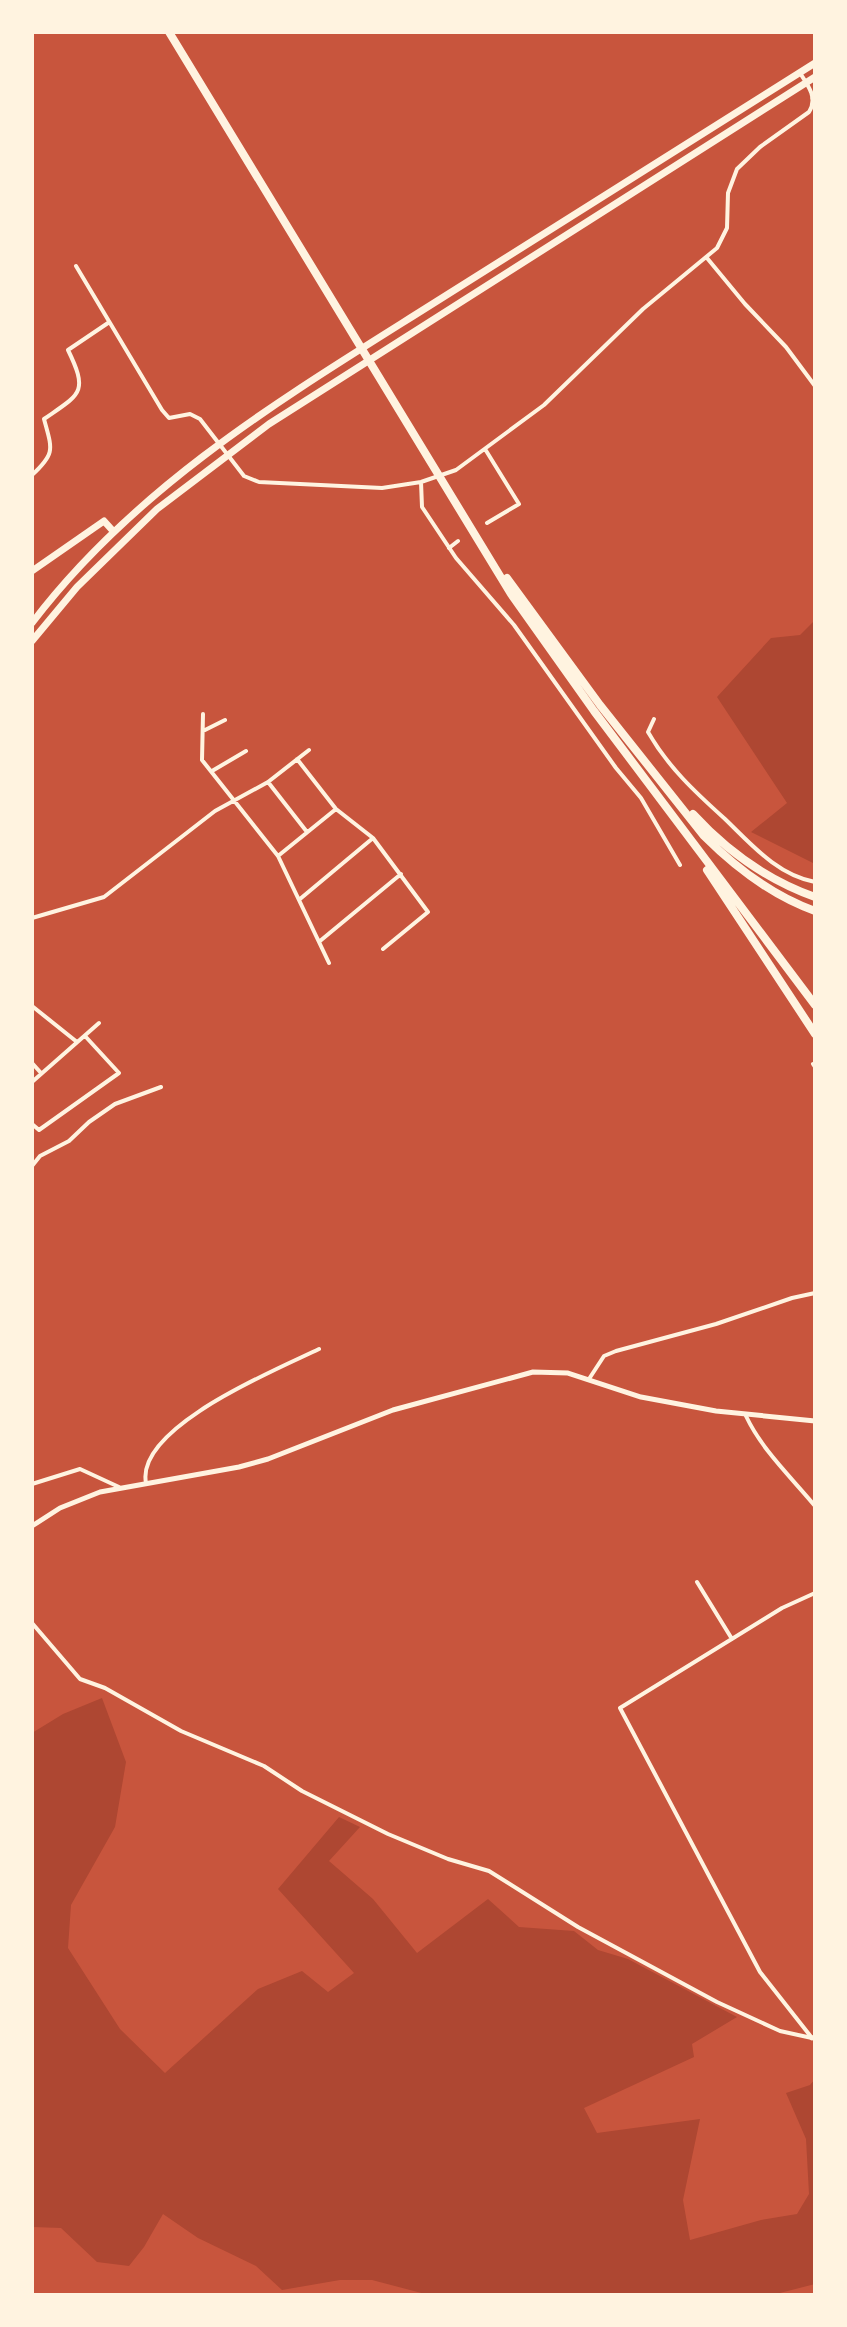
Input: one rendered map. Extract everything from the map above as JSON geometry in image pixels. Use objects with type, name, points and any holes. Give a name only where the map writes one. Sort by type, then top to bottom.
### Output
[{"type":"highway","points":[[169,32],[540,637],[815,1005]]},
{"type":"highway","points":[[489,556],[600,705],[693,822],[723,853],[758,881],[815,911]]},
{"type":"highway","points":[[660,778],[729,849],[770,876],[815,897]]},
{"type":"highway","points":[[651,787],[815,1034]]},
{"type":"main road","points":[[32,623],[113,531],[219,443],[277,402],[815,63]]},
{"type":"main road","points":[[32,641],[112,551],[157,509],[227,454],[269,424],[815,77]]},
{"type":"main road","points":[[32,571],[104,521],[113,531]]},
{"type":"street","points":[[76,266],[108,323],[169,418],[190,414],[200,419],[244,476],[259,482],[382,488],[421,482],[456,470],[544,405],[643,309],[717,248],[727,228],[728,193],[737,169],[760,147],[809,112],[813,105],[814,98],[800,72]]},
{"type":"street","points":[[707,258],[786,347],[815,386]]},
{"type":"street","points":[[32,475],[49,460],[51,450],[44,419],[77,394],[80,384],[68,350],[108,323]]},
{"type":"street","points":[[485,449],[519,504],[487,523]]},
{"type":"street","points":[[421,482],[422,507],[449,548],[514,625],[632,786],[680,865]]},
{"type":"street","points":[[449,548],[458,541]]},
{"type":"street","points":[[203,714],[202,760],[278,856],[329,963]]},
{"type":"street","points":[[654,719],[648,732],[676,775],[768,859],[799,878],[815,882]]},
{"type":"street","points":[[203,731],[225,720]]},
{"type":"street","points":[[32,918],[104,897],[215,811],[268,782],[309,750]]},
{"type":"street","points":[[212,771],[246,751]]},
{"type":"street","points":[[297,759],[336,809],[373,838],[428,912],[383,949]]},
{"type":"street","points":[[268,782],[307,832]]},
{"type":"street","points":[[278,856],[336,809]]},
{"type":"street","points":[[300,899],[373,838]]},
{"type":"street","points":[[319,942],[401,874]]},
{"type":"street","points":[[32,1006],[78,1042]]},
{"type":"street","points":[[32,1082],[99,1023]]},
{"type":"street","points":[[32,1124],[39,1130],[119,1073],[85,1036]]},
{"type":"street","points":[[32,1063],[41,1073]]},
{"type":"street","points":[[32,1166],[40,1156],[69,1141],[115,1104],[161,1087]]},
{"type":"street","points":[[589,1379],[604,1356],[616,1351],[705,1328],[815,1293]]},
{"type":"street","points":[[146,1483],[144,1474],[150,1460],[176,1426],[230,1393],[319,1349]]},
{"type":"street","points":[[32,1526],[83,1498],[119,1487],[239,1467],[268,1459],[379,1415],[520,1374],[557,1372],[589,1379],[641,1397],[746,1416],[815,1421]]},
{"type":"street","points":[[746,1416],[767,1449],[815,1506]]},
{"type":"street","points":[[32,1484],[80,1469],[119,1487]]},
{"type":"street","points":[[697,1582],[732,1639]]},
{"type":"street","points":[[813,2037],[760,1972],[620,1708],[782,1608],[815,1593]]},
{"type":"street","points":[[32,1623],[80,1679],[105,1688],[181,1731],[264,1766],[302,1791],[388,1834],[500,1877],[578,1927],[717,2002],[780,2031],[813,2037]]},
{"type":"shaded area","points":[[815,620],[815,864],[751,832],[787,803],[717,697],[771,638],[800,635]]},
{"type":"shaded area","points":[[102,1698],[126,1762],[115,1827],[71,1905],[68,1948],[120,2029],[165,2073],[258,1989],[302,1971],[328,1992],[354,1973],[278,1889],[339,1817],[360,1827],[329,1861],[373,1899],[417,1953],[488,1899],[519,1927],[574,1931],[598,1950],[628,1959],[737,2017],[692,2044],[694,2057],[584,2108],[597,2133],[700,2119],[683,2200],[690,2240],[761,2220],[797,2214],[809,2194],[806,2139],[786,2093],[810,2085],[815,2079],[815,2284],[772,2295],[429,2295],[372,2280],[340,2280],[282,2290],[256,2266],[198,2238],[163,2214],[129,2266],[97,2262],[61,2228],[32,2227],[32,1733],[63,1714]]}]
